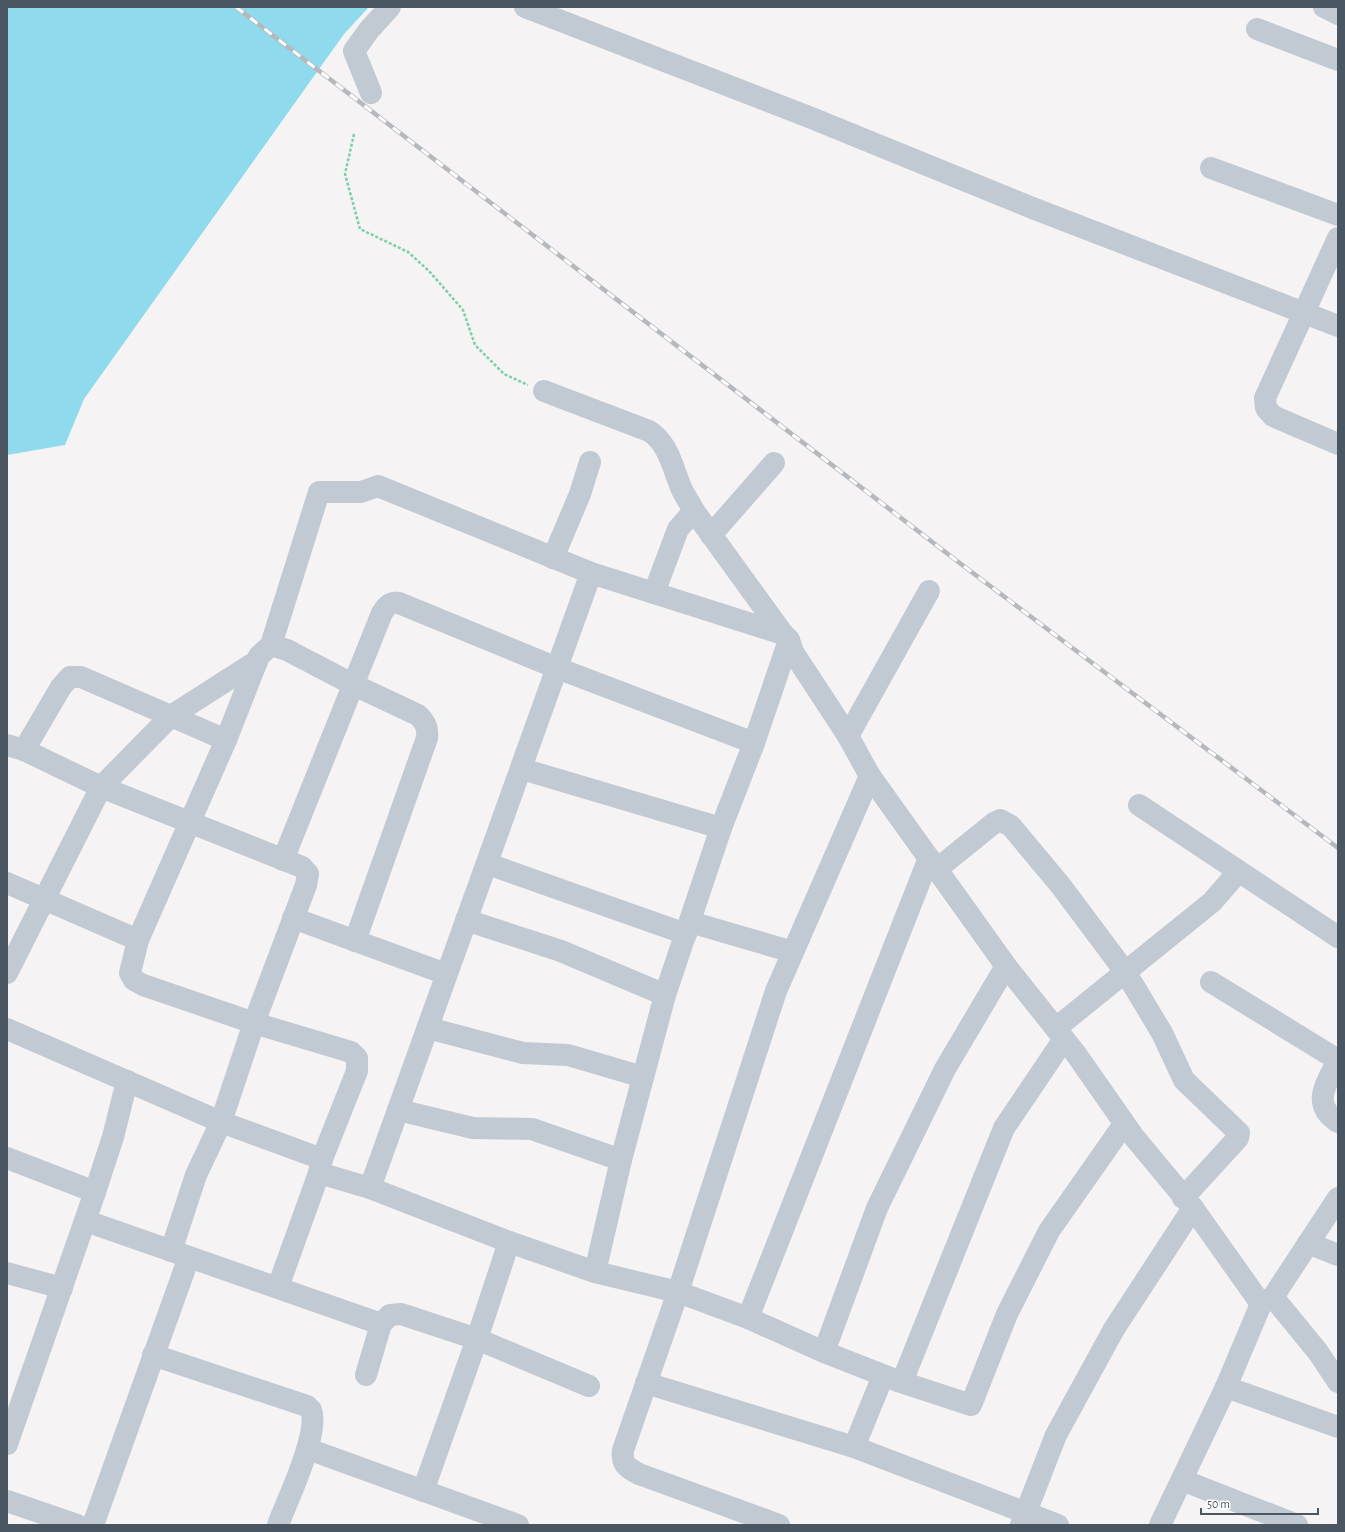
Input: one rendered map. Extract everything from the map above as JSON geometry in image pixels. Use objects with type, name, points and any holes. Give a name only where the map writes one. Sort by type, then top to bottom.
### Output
[{"type":"street","points":[[371,93],[354,51],[369,30],[390,7]]},
{"type":"street","points":[[525,7],[809,117],[1035,209],[1338,326]]},
{"type":"street","points":[[1324,7],[1338,14]]},
{"type":"street","points":[[1257,30],[1338,60]]},
{"type":"street","points":[[1211,168],[1338,215]]},
{"type":"street","points":[[1338,238],[1265,398],[1266,408],[1273,416],[1338,444]]},
{"type":"street","points":[[544,391],[649,431],[658,436],[664,445],[684,492],[694,511],[786,637],[793,652],[848,736],[870,776],[1006,966],[1060,1033],[1124,1124],[1267,1300],[1318,1352],[1338,1382]]},
{"type":"street","points":[[553,558],[580,494],[590,462]]},
{"type":"street","points":[[711,534],[774,463]]},
{"type":"street","points":[[278,1287],[357,1071],[358,1058],[351,1052],[254,1023],[134,980],[130,973],[138,940],[226,740],[259,656],[271,645],[319,492],[361,492],[378,486],[591,573],[654,592],[786,637]]},
{"type":"street","points":[[654,592],[678,529],[694,511]]},
{"type":"street","points":[[370,1188],[446,974],[522,770],[591,573]]},
{"type":"street","points":[[848,736],[929,591]]},
{"type":"street","points":[[283,860],[382,613],[386,606],[391,602],[399,603],[557,668],[754,743]]},
{"type":"street","points":[[595,1272],[621,1160],[665,995],[720,828],[754,743],[786,637]]},
{"type":"street","points":[[271,645],[287,650],[354,685],[418,715],[424,721],[428,729],[427,738],[355,941]]},
{"type":"street","points":[[7,973],[101,787],[171,716],[257,661]]},
{"type":"street","points":[[93,1525],[153,1355],[180,1254],[196,1175],[221,1122],[254,1023],[306,885],[308,874],[302,867],[101,787],[15,747],[61,686],[70,678],[81,677],[226,740]]},
{"type":"street","points":[[522,770],[720,828]]},
{"type":"street","points":[[779,1525],[639,1474],[624,1465],[622,1459],[623,1450],[678,1292],[776,992],[870,776]]},
{"type":"street","points":[[1139,805],[1338,937]]},
{"type":"street","points":[[748,1318],[933,863],[994,823],[1000,820],[1006,821],[1061,886],[1126,972],[1162,1033],[1184,1080],[1239,1133],[1238,1138],[1188,1203],[1088,1376],[1056,1435],[1024,1519]]},
{"type":"street","points":[[488,864],[688,928],[793,952]]},
{"type":"street","points":[[890,1378],[904,1377],[1004,1128],[1060,1033],[1126,972],[1212,902],[1238,872]]},
{"type":"street","points":[[7,883],[138,940]]},
{"type":"street","points":[[293,918],[446,974]]},
{"type":"street","points":[[466,920],[560,951],[665,995]]},
{"type":"street","points":[[824,1352],[877,1208],[945,1069],[1006,966]]},
{"type":"street","points":[[1211,982],[1338,1060],[1322,1098],[1323,1106],[1332,1118],[1338,1122]]},
{"type":"street","points":[[428,1028],[523,1053],[568,1056],[643,1077]]},
{"type":"street","points":[[7,1029],[370,1188],[509,1242],[595,1272],[678,1292],[748,1318],[824,1352],[890,1378],[971,1405],[1007,1314],[1049,1231],[1124,1124]]},
{"type":"street","points":[[7,1444],[15,1398],[62,1288],[113,1137],[127,1081]]},
{"type":"street","points":[[398,1110],[473,1128],[532,1128],[621,1160]]},
{"type":"street","points":[[7,1158],[95,1192]]},
{"type":"street","points":[[1160,1525],[1267,1300],[1338,1198]]},
{"type":"street","points":[[86,1220],[381,1324]]},
{"type":"street","points":[[423,1491],[477,1339],[509,1242]]},
{"type":"street","points":[[1308,1243],[1338,1255]]},
{"type":"street","points":[[7,1273],[62,1288]]},
{"type":"street","points":[[366,1375],[381,1324],[390,1315],[401,1314],[477,1339],[589,1386]]},
{"type":"street","points":[[153,1355],[307,1406],[311,1410],[313,1415],[308,1449],[279,1525]]},
{"type":"street","points":[[854,1447],[890,1378]]},
{"type":"street","points":[[646,1383],[854,1447],[1024,1519],[1058,1525]]},
{"type":"street","points":[[1226,1387],[1338,1427]]},
{"type":"street","points":[[308,1449],[518,1525]]},
{"type":"street","points":[[1182,1480],[1297,1525]]},
{"type":"street","points":[[7,1501],[77,1525]]},
{"type":"path","points":[[354,134],[345,174],[360,228],[408,252],[430,271],[463,310],[475,345],[504,374],[544,391]]},
{"type":"water","points":[[7,7],[369,7],[344,34],[84,399],[65,445],[7,455]]},
{"type":"railway","points":[[236,7],[957,561],[1338,848]]}]
